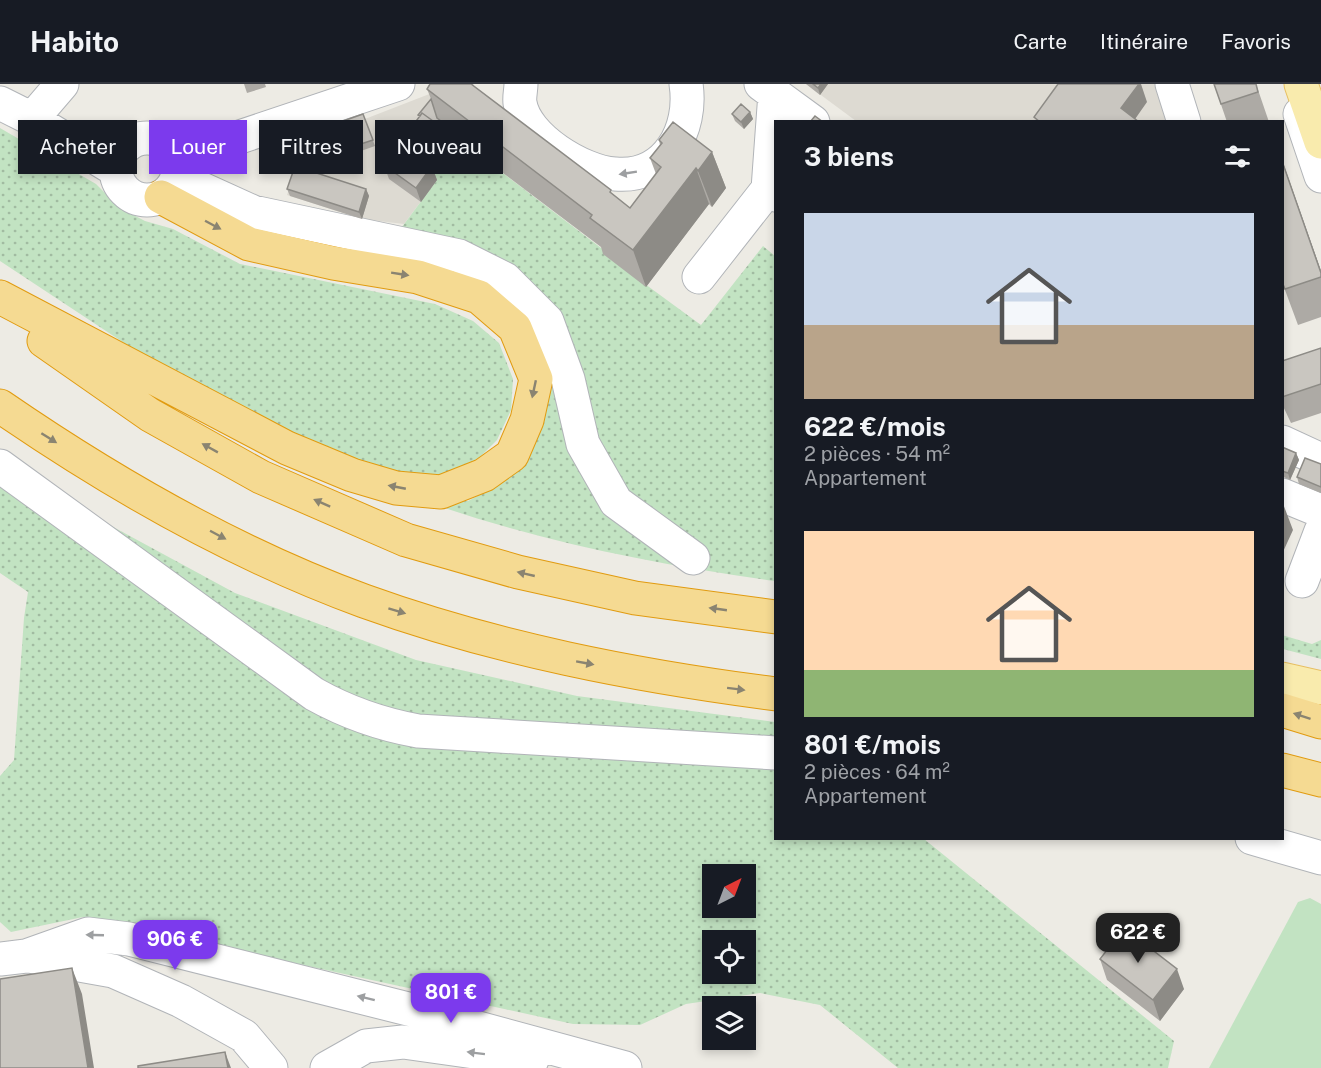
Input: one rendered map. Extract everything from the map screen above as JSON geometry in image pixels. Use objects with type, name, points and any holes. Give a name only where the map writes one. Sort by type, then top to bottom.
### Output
[{"type":"highway","points":[[0,297],[287,448],[363,478],[396,488],[441,492],[484,474],[512,455],[527,420],[536,379],[515,328],[479,297],[418,277],[333,263],[249,244],[172,178]]},
{"type":"highway","points":[[0,312],[150,415],[261,477],[406,540],[518,572],[635,598],[774,617]]},
{"type":"highway","points":[[0,406],[143,496],[252,554],[364,601],[567,660],[697,684],[774,694]]},
{"type":"highway","points":[[1284,711],[1321,722]]},
{"type":"highway","points":[[1284,771],[1321,780]]},
{"type":"main road","points":[[1301,84],[1321,142]]},
{"type":"main road","points":[[1284,679],[1321,688]]},
{"type":"street","points":[[0,103],[32,119],[62,84]]},
{"type":"street","points":[[117,174],[122,188],[130,195],[146,201],[172,178],[398,84]]},
{"type":"street","points":[[521,84],[520,103],[530,124],[551,147],[581,164],[615,175],[646,170],[669,154],[684,131],[688,99],[686,84]]},
{"type":"street","points":[[1172,84],[1183,120]]},
{"type":"street","points":[[1289,84],[1321,176]]},
{"type":"street","points":[[768,88],[810,120]]},
{"type":"street","points":[[699,277],[772,192],[768,88]]},
{"type":"street","points":[[137,140],[147,137],[167,144],[172,178]]},
{"type":"street","points":[[172,178],[254,212],[459,255],[505,279],[547,321],[568,378],[583,444],[616,502],[693,558]]},
{"type":"street","points":[[1284,443],[1321,459]]},
{"type":"street","points":[[0,466],[314,694],[348,713],[391,726],[418,731],[774,753]]},
{"type":"street","points":[[1284,496],[1321,511]]},
{"type":"street","points":[[1302,581],[1321,531]]},
{"type":"street","points":[[1259,840],[1321,858]]},
{"type":"street","points":[[13,958],[88,934],[129,939],[416,1011],[625,1068]]},
{"type":"street","points":[[13,958],[113,971],[182,1001],[244,1036],[271,1068]]},
{"type":"street","points":[[327,1068],[366,1046],[403,1042],[596,1068]]},
{"type":"shaded area","points":[[806,84],[1158,84],[1171,120],[855,120]]},
{"type":"shaded area","points":[[450,86],[455,120],[375,120],[375,174],[440,174],[404,224],[362,219],[287,195],[294,174],[363,174],[362,120]]},
{"type":"green space","points":[[0,128],[18,138],[18,174],[79,174],[96,184],[120,208],[145,221],[173,229],[240,264],[435,304],[473,321],[499,343],[513,379],[511,410],[497,440],[476,461],[437,478],[377,469],[212,401],[0,261]]},
{"type":"green space","points":[[503,173],[605,251],[604,254],[701,325],[763,246],[774,255],[774,581],[688,568],[601,551],[472,517],[430,503],[468,501],[499,485],[520,464],[533,332],[381,255],[437,180],[432,176],[433,174]]},
{"type":"green space","points":[[0,453],[69,503],[235,593],[416,660],[577,696],[774,722],[774,840],[925,840],[1174,1041],[1168,1068],[898,1068],[820,1005],[760,993],[740,996],[702,996],[702,1002],[686,1004],[640,1025],[573,1024],[83,917],[11,932],[0,922],[0,776],[14,760],[24,618],[28,592],[0,573]]},
{"type":"green space","points":[[1284,636],[1312,644],[1321,640],[1321,659],[1284,649]]},
{"type":"green space","points":[[1310,898],[1321,904],[1321,1068],[1209,1068],[1298,902]]},
{"type":"building","points":[[430,84],[471,84],[611,190],[610,192],[630,208],[661,167],[650,158],[662,143],[659,140],[673,122],[712,152],[698,171],[696,168],[633,250],[590,218],[592,215],[503,147],[503,120],[468,120],[427,89]]},
{"type":"building","points":[[1058,84],[1139,84],[1121,108],[1136,120],[1038,120],[1034,117]]},
{"type":"building","points":[[1214,84],[1256,84],[1258,92],[1221,104]]},
{"type":"building","points":[[431,99],[440,120],[432,120],[422,113],[418,115]]},
{"type":"building","points":[[741,104],[750,112],[741,122],[732,114]]},
{"type":"building","points":[[422,113],[432,120],[417,120]]},
{"type":"building","points":[[363,114],[373,140],[363,143],[363,120],[346,120]]},
{"type":"building","points":[[1284,167],[1321,273],[1321,277],[1285,289]]},
{"type":"building","points":[[292,174],[320,174],[366,189],[359,212],[287,189]]},
{"type":"building","points":[[397,174],[426,174],[416,188]]},
{"type":"building","points":[[1321,348],[1321,384],[1284,396],[1284,360]]},
{"type":"building","points":[[1284,448],[1296,453],[1288,473],[1284,472]]},
{"type":"building","points":[[1305,458],[1321,464],[1321,487],[1297,477]]},
{"type":"building","points":[[1124,928],[1177,969],[1153,1000],[1100,959]]},
{"type":"building","points":[[72,968],[88,1068],[0,1068],[0,979]]},
{"type":"building","points":[[225,1052],[228,1068],[138,1068],[138,1066]]}]
